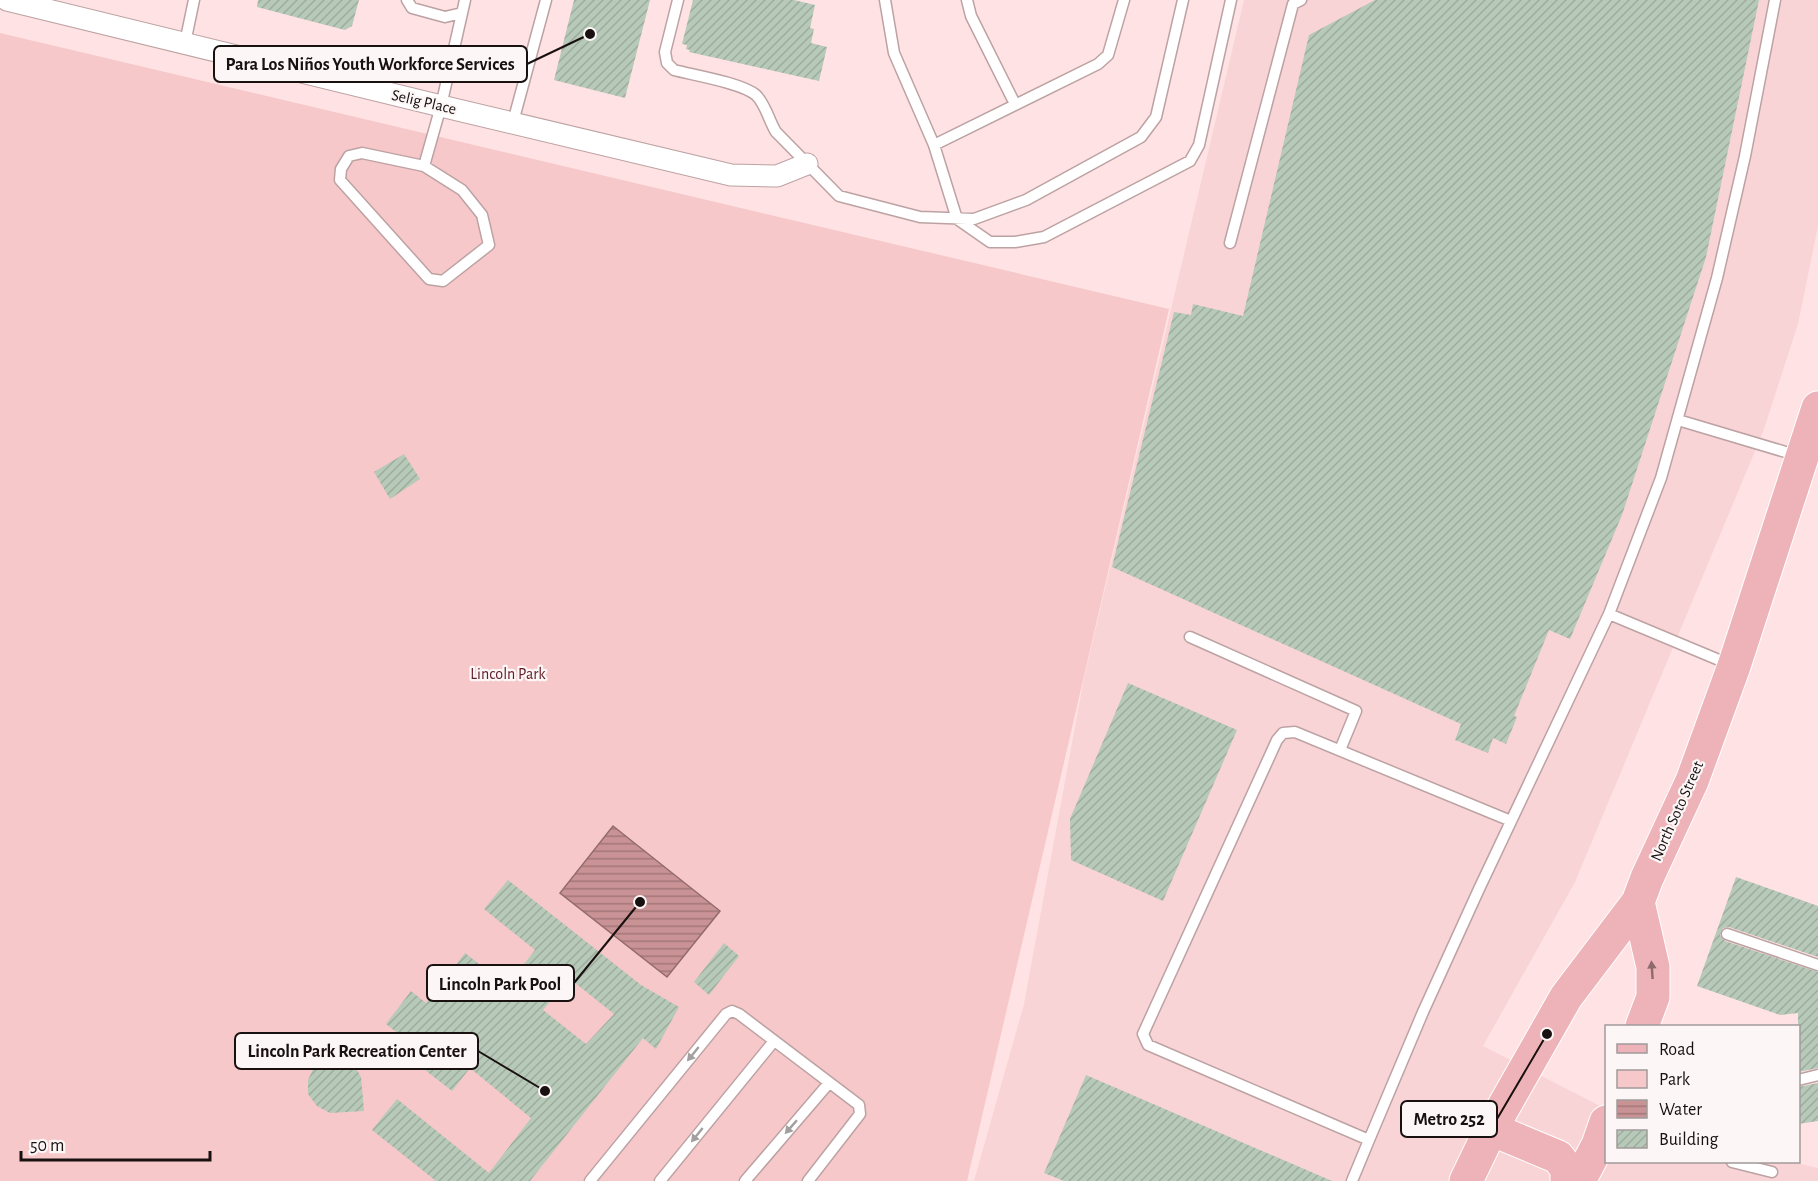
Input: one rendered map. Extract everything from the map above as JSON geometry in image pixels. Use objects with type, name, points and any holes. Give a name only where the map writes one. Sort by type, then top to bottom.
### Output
[{"type":"main road","name":"North Soto Street","points":[[1466,1181],[1491,1129],[1566,997],[1638,902],[1692,781],[1734,666],[1818,408]]},
{"type":"main road","points":[[1638,902],[1653,968],[1653,997],[1642,1025]]},
{"type":"main road","points":[[1579,1181],[1598,1146],[1605,1126]]},
{"type":"main road","points":[[1491,1129],[1558,1157],[1567,1169],[1567,1181]]},
{"type":"street","name":"Selig Place","points":[[7,0],[731,175],[777,176],[807,164]]},
{"type":"lane","points":[[185,44],[194,0]]},
{"type":"lane","points":[[407,0],[412,8],[445,16],[462,14]]},
{"type":"lane","points":[[424,166],[441,106],[465,0]]},
{"type":"lane","points":[[513,122],[546,0]]},
{"type":"lane","points":[[678,0],[665,52],[667,63],[674,70],[755,94],[763,104],[776,132],[839,196],[920,217],[957,219],[974,219],[1026,200],[1141,137],[1156,117],[1184,0]]},
{"type":"lane","points":[[885,0],[894,53],[934,145],[957,219],[990,242],[1015,242],[1044,237],[1190,161],[1199,145],[1231,0]]},
{"type":"lane","points":[[967,0],[971,16],[1015,104]]},
{"type":"lane","points":[[934,145],[1098,64],[1108,55],[1124,0]]},
{"type":"lane","points":[[1230,243],[1293,4],[1301,0]]},
{"type":"lane","points":[[1352,1181],[1441,971],[1609,614],[1660,478],[1717,278],[1745,156],[1774,0]]},
{"type":"lane","points":[[362,153],[424,166],[462,190],[482,215],[489,245],[443,281],[429,279],[340,180],[341,169],[349,156],[362,153]]},
{"type":"lane","points":[[1678,420],[1802,457]]},
{"type":"lane","points":[[1609,614],[1734,666]]},
{"type":"lane","points":[[1190,637],[1356,711],[1340,750]]},
{"type":"lane","points":[[1369,1140],[1148,1045],[1143,1034],[1277,740],[1283,733],[1295,732],[1511,821]]},
{"type":"lane","points":[[1726,934],[1818,965]]},
{"type":"lane","points":[[590,1181],[726,1014],[732,1011],[859,1105],[860,1114],[808,1181]]},
{"type":"lane","points":[[660,1181],[774,1041]]},
{"type":"lane","points":[[1800,1080],[1818,1075]]},
{"type":"lane","points":[[745,1181],[829,1083]]},
{"type":"lane","points":[[1739,1163],[1772,1172]]},
{"type":"shaded area","points":[[1244,0],[1818,0],[1818,226],[1798,324],[1763,432],[1575,882],[1483,1046],[1605,1108],[1605,1163],[1796,1163],[1818,1168],[1818,1181],[974,1181],[1024,1004],[1084,678]]},
{"type":"green space","name":"Lincoln Park","points":[[0,33],[1169,309],[967,1181],[0,1181]]},
{"type":"water","points":[[613,826],[720,911],[667,977],[560,893]]},
{"type":"building","points":[[258,0],[359,0],[352,26],[345,30],[257,7]]},
{"type":"building","points":[[574,0],[650,0],[625,98],[554,80]]},
{"type":"building","points":[[693,0],[794,0],[815,5],[810,28],[814,29],[811,43],[827,47],[819,81],[689,52],[690,50],[686,49],[687,45],[682,44]]},
{"type":"building","points":[[1375,0],[1759,0],[1706,257],[1622,515],[1570,639],[1549,630],[1514,716],[1517,717],[1506,744],[1493,738],[1488,753],[1455,740],[1461,724],[1112,567],[1174,312],[1191,315],[1193,304],[1243,316],[1309,35]]},
{"type":"building","points":[[404,454],[420,479],[390,499],[374,472]]},
{"type":"building","points":[[1128,683],[1237,730],[1163,901],[1071,860],[1070,819]]},
{"type":"building","points":[[1736,877],[1818,906],[1818,957],[1729,927],[1723,928],[1720,935],[1725,941],[1818,972],[1818,1068],[1800,1072],[1798,1013],[1780,1015],[1697,986]]},
{"type":"building","points":[[508,880],[641,985],[679,1007],[656,1049],[643,1038],[530,1181],[436,1181],[372,1130],[397,1099],[489,1173],[531,1118],[470,1068],[452,1091],[393,1045],[400,1035],[386,1024],[411,991],[426,1003],[465,953],[507,986],[535,950],[484,909]],"holes":[[[569,978],[614,1014],[586,1044],[543,1010]]]},
{"type":"building","points":[[724,943],[739,956],[709,995],[694,982]]},
{"type":"building","points":[[341,1058],[354,1065],[361,1077],[364,1111],[330,1113],[317,1106],[308,1094],[308,1080],[314,1067],[326,1059]]},
{"type":"building","points":[[1086,1075],[1332,1181],[1064,1181],[1044,1173]]},
{"type":"building","points":[[1818,1083],[1818,1121],[1800,1124],[1800,1087]]},
{"type":"place","name":"Para Los Niños Youth Workforce Services","points":[[590,34]]},
{"type":"place","name":"Lincoln Park Pool","points":[[640,902]]},
{"type":"place","name":"Metro 252","points":[[1547,1034]]},
{"type":"place","name":"Lincoln Park Recreation Center","points":[[545,1091]]}]
